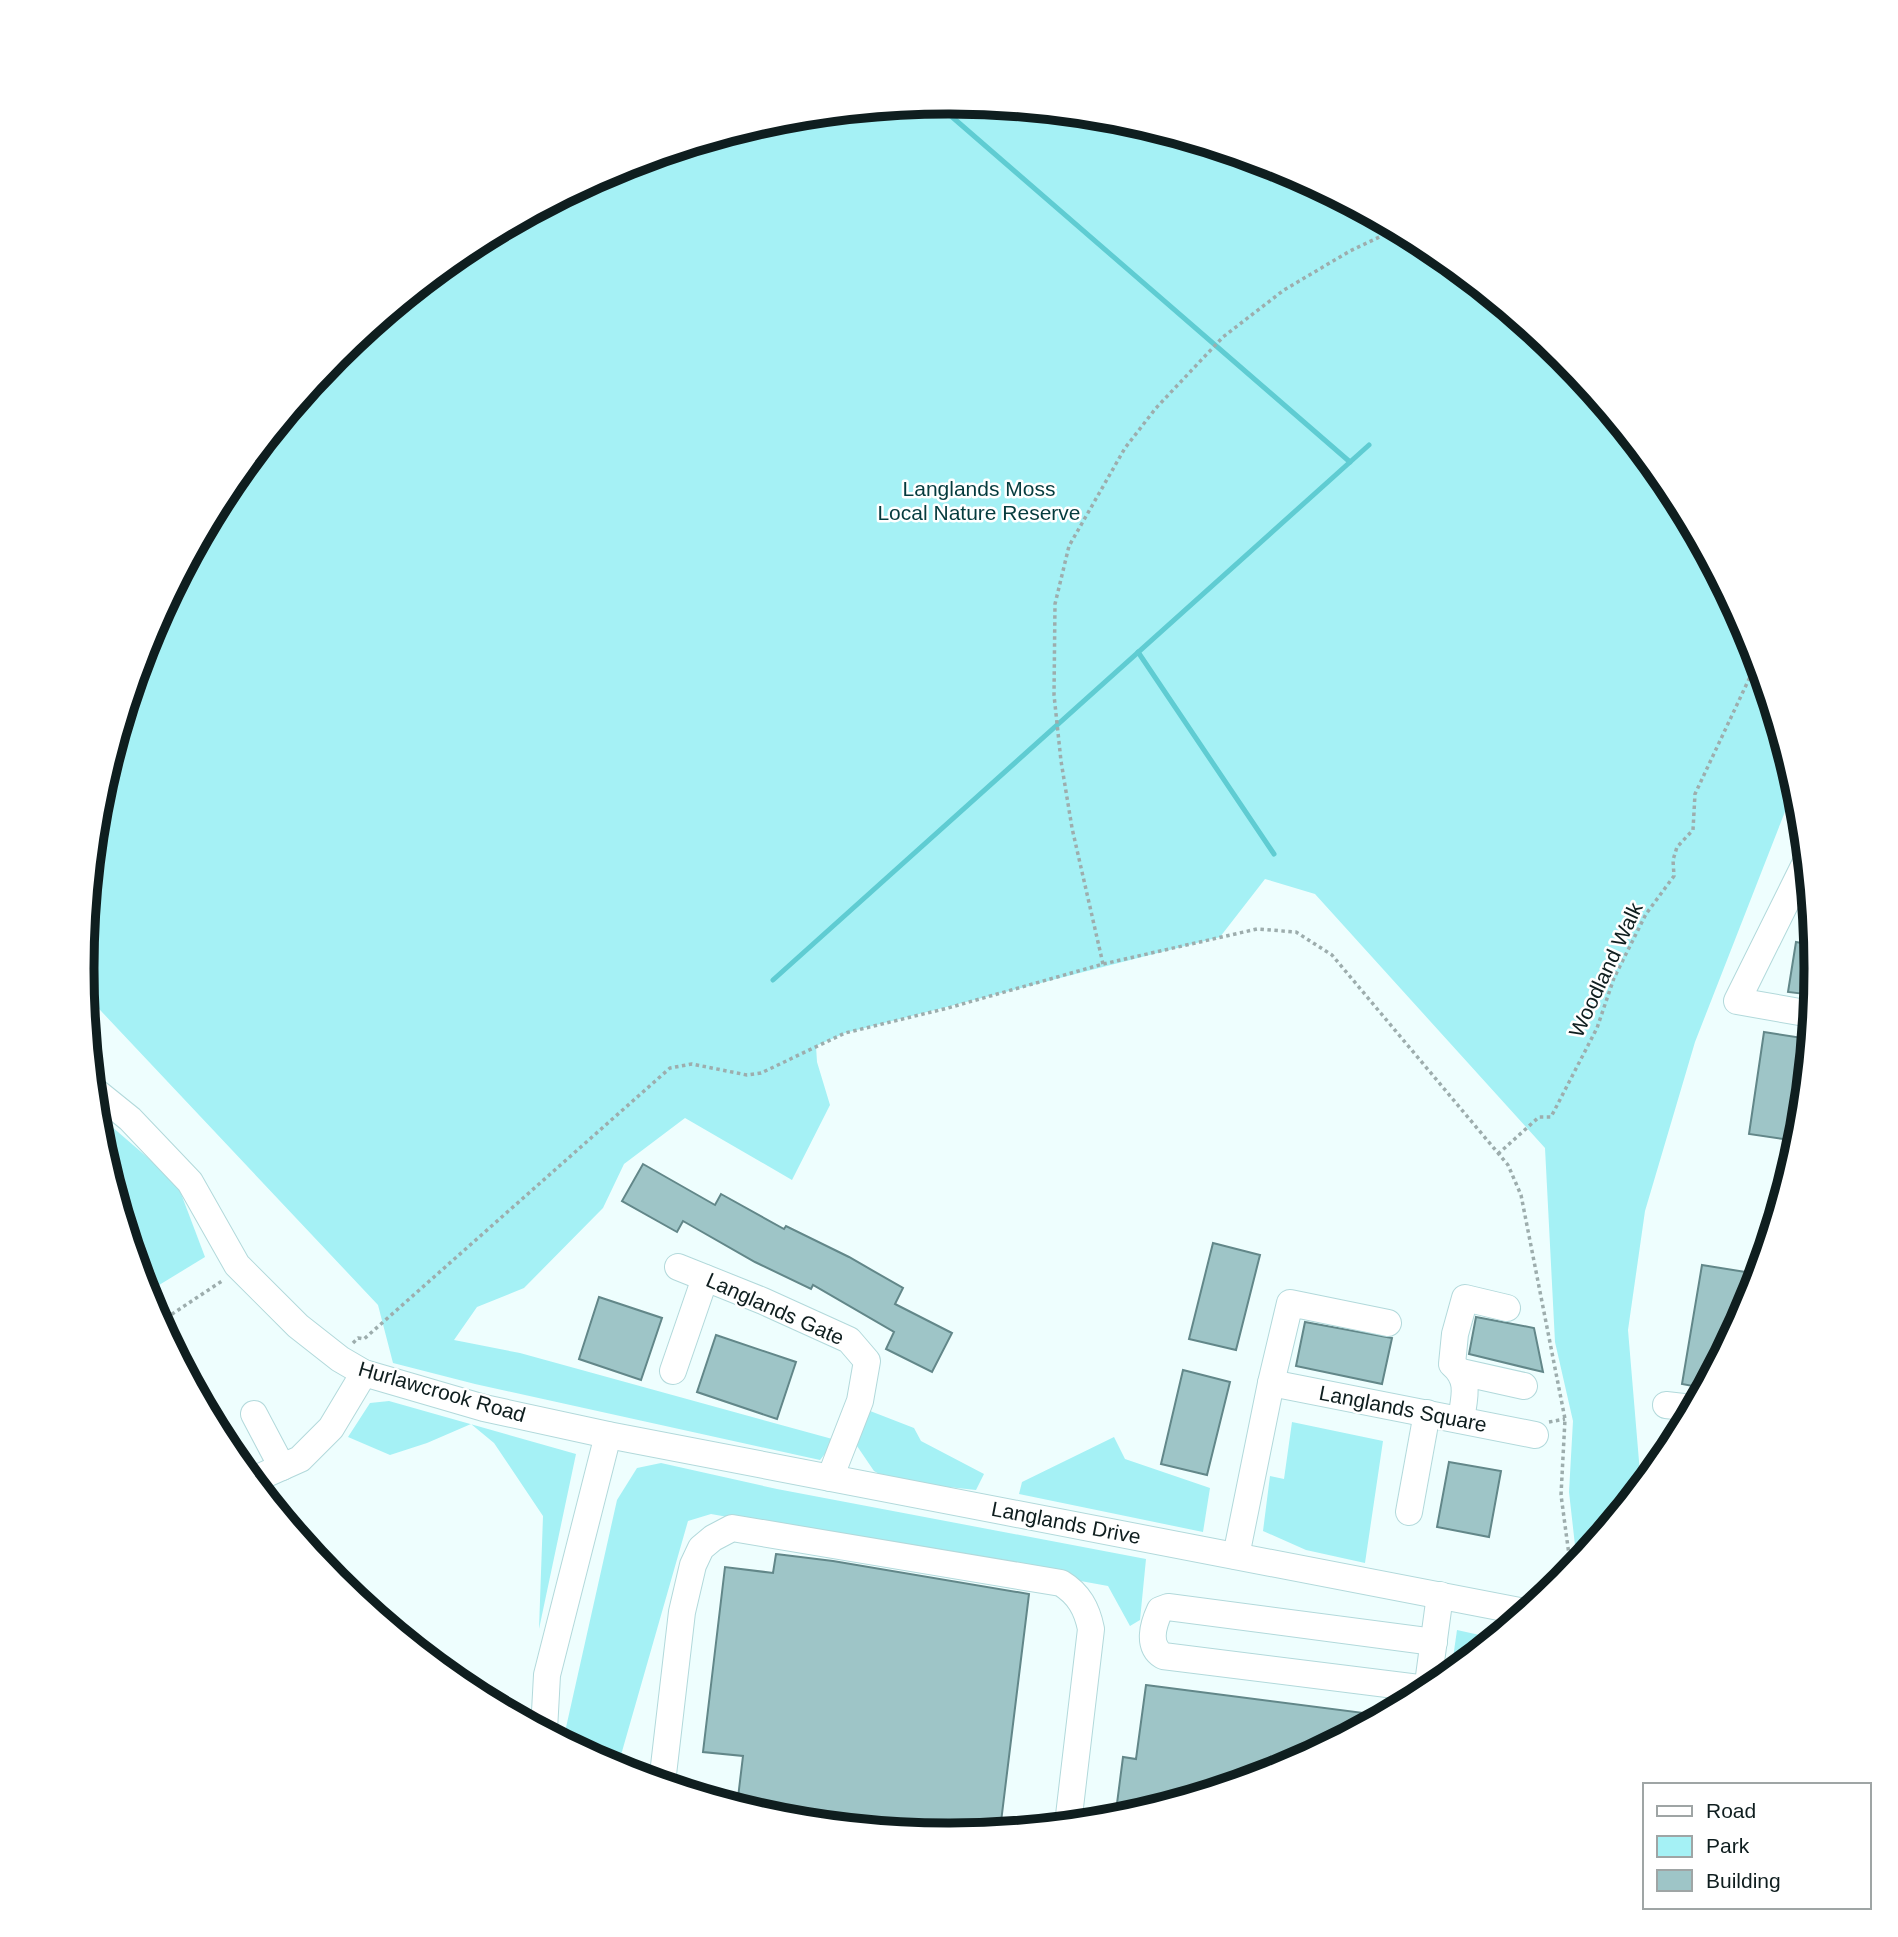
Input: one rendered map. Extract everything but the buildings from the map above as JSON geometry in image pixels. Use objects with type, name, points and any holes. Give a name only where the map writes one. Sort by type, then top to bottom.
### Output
[{"type":"street","points":[[1798,878],[1737,1001],[1802,1012]]},
{"type":"street","name":"Hurlawcrook Road","points":[[105,1099],[130,1119],[190,1182],[237,1265],[298,1326],[340,1359],[364,1373],[484,1408],[608,1435]]},
{"type":"street","name":"Langlands Gate","points":[[678,1267],[849,1340],[867,1361],[860,1401],[830,1478]]},
{"type":"street","points":[[673,1371],[705,1278]]},
{"type":"street","points":[[1507,1308],[1465,1298],[1455,1334],[1452,1364],[1461,1372],[1524,1386]]},
{"type":"street","points":[[1236,1556],[1270,1383],[1290,1303],[1388,1324]]},
{"type":"street","points":[[1461,1372],[1465,1386],[1461,1420]]},
{"type":"street","points":[[262,1476],[300,1459],[331,1428],[364,1373]]},
{"type":"street","name":"Langlands Square","points":[[1270,1383],[1535,1435]]},
{"type":"street","points":[[1666,1405],[1682,1407]]},
{"type":"street","points":[[254,1413],[282,1467]]},
{"type":"street","points":[[1409,1512],[1427,1413]]},
{"type":"street","points":[[544,1721],[547,1675],[608,1435]]},
{"type":"street","name":"Langlands Drive","points":[[608,1435],[1513,1610]]},
{"type":"street","points":[[663,1774],[682,1612],[693,1566],[701,1548],[732,1528],[1061,1583],[1074,1591],[1087,1612],[1091,1629],[1069,1815]]},
{"type":"street","points":[[1429,1675],[1440,1595]]},
{"type":"street","points":[[1410,1688],[1163,1656],[1155,1651],[1152,1643],[1155,1621],[1160,1610],[1168,1607],[1434,1642]]},
{"type":"path","points":[[1103,964],[1072,828],[1054,695],[1055,604],[1069,546],[1125,449],[1165,397],[1223,337],[1284,290],[1350,251],[1386,234]]},
{"type":"path","name":"Woodland Walk","points":[[1498,1154],[1539,1117],[1551,1117],[1598,1028],[1614,978],[1646,914],[1674,876],[1673,860],[1677,847],[1693,830],[1695,794],[1751,675]]},
{"type":"path","points":[[340,1359],[358,1338],[364,1339],[670,1068],[692,1063],[747,1075],[761,1073],[845,1033],[948,1008],[1103,964],[1257,929],[1296,932],[1332,955],[1508,1165],[1521,1195],[1564,1419],[1561,1494],[1570,1555]]},
{"type":"path","points":[[169,1316],[226,1278]]},
{"type":"green space","name":"Langlands Moss Local Nature Reserve","points":[[949,114],[1005,116],[1116,130],[1170,143],[1224,159],[1327,202],[1424,258],[1469,291],[1553,364],[1591,405],[1627,448],[1689,541],[1738,641],[1758,694],[1788,805],[1695,1042],[1645,1211],[1628,1330],[1640,1471],[1575,1549],[1569,1492],[1573,1421],[1555,1342],[1545,1148],[1315,894],[1265,879],[1220,937],[845,1033],[816,1046],[817,1062],[830,1105],[792,1180],[685,1118],[624,1164],[603,1208],[524,1288],[477,1307],[454,1340],[520,1353],[836,1440],[820,1460],[475,1384],[393,1363],[378,1305],[95,1005],[96,913],[102,857],[124,747],[160,641],[209,541],[239,494],[271,448],[345,364],[429,291],[522,228],[571,202],[674,159],[782,130],[837,121]]},
{"type":"green space","points":[[109,1124],[177,1183],[205,1257],[156,1287],[124,1190]]},
{"type":"green space","points":[[389,1401],[471,1424],[390,1455],[348,1437],[370,1403]]},
{"type":"green space","points":[[865,1409],[914,1428],[921,1441],[984,1474],[976,1490],[892,1481],[874,1471],[857,1446]]},
{"type":"green space","points":[[1292,1422],[1383,1441],[1365,1563],[1306,1550],[1263,1531],[1270,1476],[1284,1479]]},
{"type":"green space","points":[[471,1424],[576,1454],[539,1629],[543,1516],[494,1443]]},
{"type":"green space","points":[[1114,1437],[1125,1459],[1210,1488],[1203,1532],[1019,1494],[1022,1482]]},
{"type":"green space","points":[[661,1463],[777,1489],[1146,1559],[1140,1620],[1130,1626],[1108,1586],[711,1514],[688,1521],[620,1757],[565,1732],[617,1500],[637,1468]]},
{"type":"green space","points":[[1457,1630],[1482,1636],[1469,1646],[1453,1658]]},
{"type":"waterway","points":[[949,114],[1350,462]]},
{"type":"waterway","points":[[773,980],[1369,445]]},
{"type":"waterway","points":[[1138,652],[1274,854]]}]
